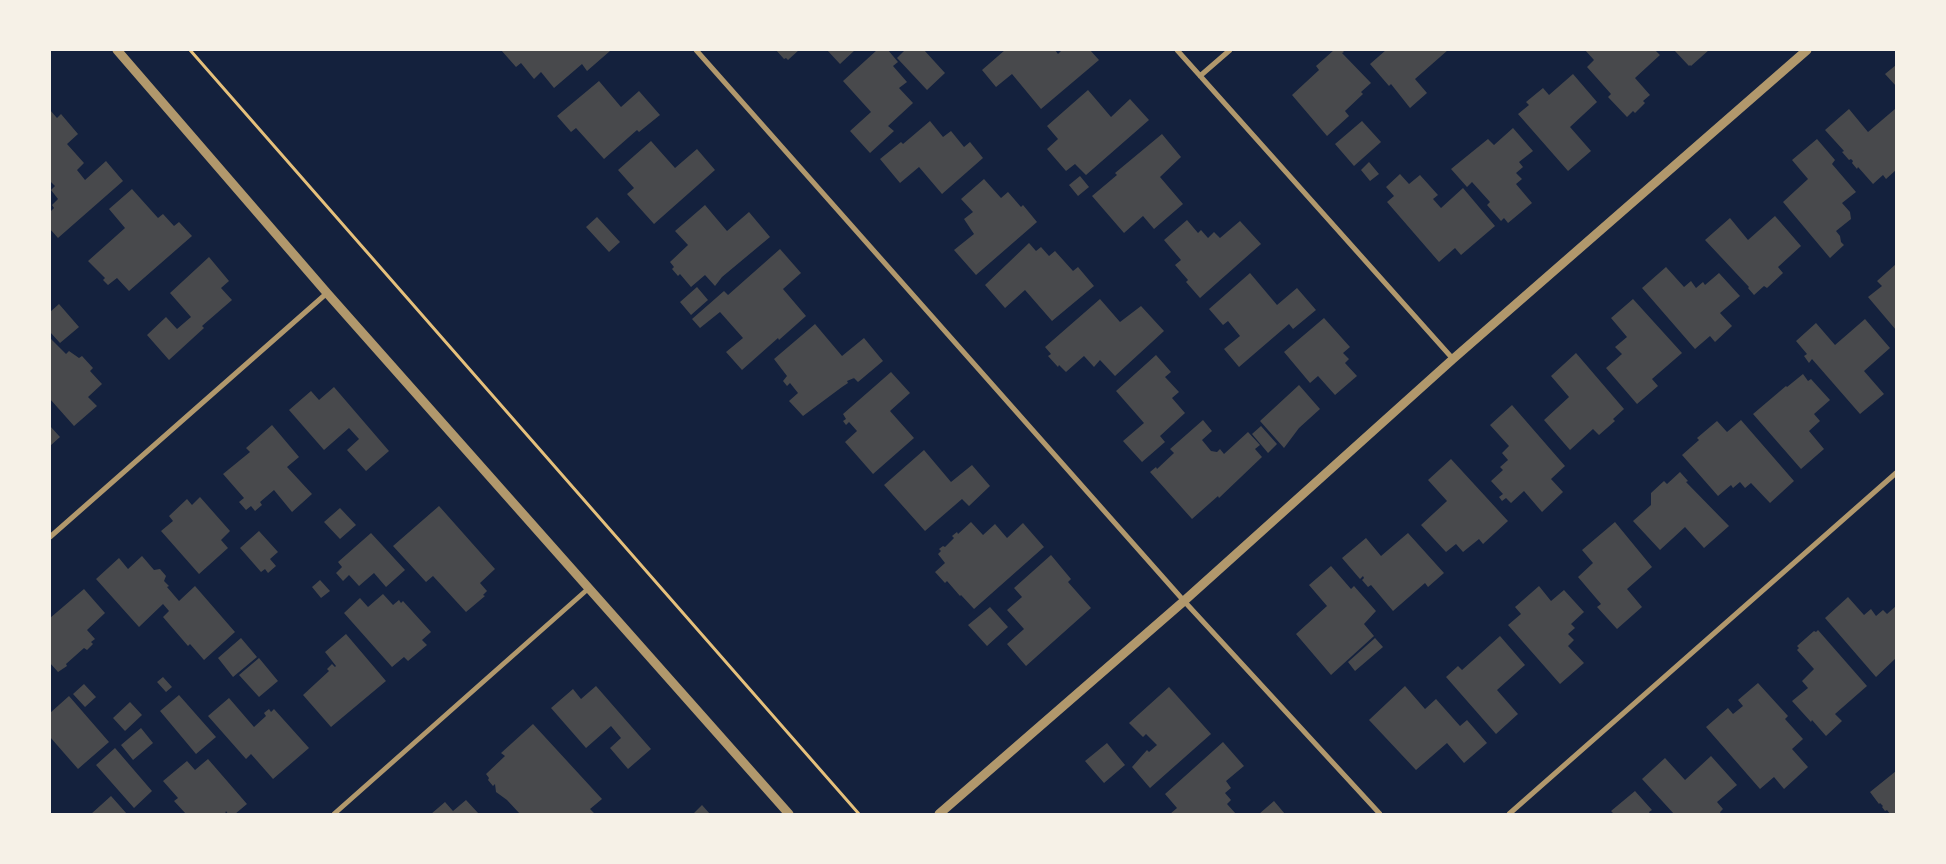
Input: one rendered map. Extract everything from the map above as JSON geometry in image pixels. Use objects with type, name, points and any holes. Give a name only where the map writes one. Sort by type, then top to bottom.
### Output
[{"type":"street","points":[[117,50],[328,293],[789,814]]},
{"type":"street","points":[[696,50],[1184,601],[1380,814]]},
{"type":"street","points":[[1177,50],[1453,359]]},
{"type":"street","points":[[1200,76],[1230,50]]},
{"type":"street","points":[[939,814],[1184,601],[1453,359],[1808,50]]},
{"type":"street","points":[[50,537],[328,293]]},
{"type":"street","points":[[1509,814],[1896,473]]},
{"type":"street","points":[[334,814],[589,588]]},
{"type":"path","points":[[190,50],[859,814]]},
{"type":"building","points":[[501,50],[610,51],[587,71],[582,64],[554,88],[541,72],[534,79],[521,63],[516,67]]},
{"type":"building","points":[[776,50],[799,50],[788,60],[784,59]]},
{"type":"building","points":[[827,50],[855,50],[840,64]]},
{"type":"building","points":[[877,50],[888,50],[898,62],[893,66],[907,82],[899,88],[913,103],[888,126],[894,131],[870,153],[850,131],[871,112],[843,81]]},
{"type":"building","points":[[905,50],[924,50],[945,73],[927,90],[897,58]]},
{"type":"building","points":[[1005,50],[1055,50],[1058,54],[1062,50],[1090,50],[1099,60],[1041,109],[1012,74],[996,87],[982,70]]},
{"type":"building","points":[[1334,50],[1342,50],[1344,52],[1342,53],[1371,83],[1361,92],[1363,94],[1345,111],[1349,116],[1327,136],[1292,95],[1319,70],[1316,66]]},
{"type":"building","points":[[1386,50],[1448,50],[1415,79],[1427,93],[1410,108],[1391,84],[1389,86],[1370,64]]},
{"type":"building","points":[[1585,50],[1655,50],[1660,55],[1635,78],[1650,95],[1643,101],[1645,103],[1635,113],[1633,111],[1627,117],[1608,97],[1611,94],[1587,67],[1594,60]]},
{"type":"building","points":[[1674,50],[1709,50],[1689,66]]},
{"type":"building","points":[[1896,65],[1896,86],[1885,74]]},
{"type":"building","points":[[1573,74],[1597,102],[1570,127],[1591,151],[1568,171],[1518,114],[1529,105],[1526,102],[1543,88],[1549,95]]},
{"type":"building","points":[[599,81],[621,107],[639,91],[660,115],[639,132],[637,130],[604,159],[576,128],[571,132],[557,116]]},
{"type":"building","points":[[1088,90],[1111,117],[1130,99],[1149,120],[1086,175],[1075,164],[1066,171],[1047,149],[1058,139],[1047,126]]},
{"type":"building","points":[[1849,109],[1868,132],[1896,110],[1896,170],[1886,179],[1883,175],[1873,184],[1858,167],[1857,169],[1851,159],[1849,160],[1842,152],[1844,151],[1825,130]]},
{"type":"building","points":[[50,110],[57,118],[61,114],[78,134],[67,144],[84,163],[77,170],[85,180],[106,161],[123,181],[58,238],[50,229],[50,212],[54,208],[52,205],[58,199],[51,190],[55,186],[50,181]]},
{"type":"building","points":[[930,121],[943,137],[951,131],[964,147],[970,142],[983,158],[942,194],[919,167],[900,183],[880,159],[901,142],[903,144]]},
{"type":"building","points":[[1362,121],[1381,142],[1354,166],[1335,144]]},
{"type":"building","points":[[1513,128],[1533,151],[1519,162],[1523,167],[1516,173],[1522,179],[1516,184],[1532,203],[1508,223],[1504,218],[1501,221],[1487,205],[1490,202],[1472,182],[1467,187],[1451,169],[1488,139],[1494,145]]},
{"type":"building","points":[[1162,134],[1181,157],[1160,177],[1183,204],[1154,229],[1143,216],[1124,233],[1092,196],[1117,175],[1115,173]]},
{"type":"building","points":[[1817,139],[1835,160],[1832,164],[1856,192],[1842,203],[1850,212],[1851,219],[1836,231],[1844,245],[1830,258],[1783,202],[1808,179],[1792,160]]},
{"type":"building","points":[[651,141],[675,168],[697,149],[715,170],[654,224],[627,194],[634,188],[618,170]]},
{"type":"building","points":[[1369,162],[1379,174],[1370,181],[1361,170]]},
{"type":"building","points":[[1400,174],[1409,184],[1420,175],[1438,195],[1433,199],[1441,208],[1463,188],[1495,226],[1461,255],[1455,248],[1439,262],[1387,202],[1394,196],[1386,187]]},
{"type":"building","points":[[1080,176],[1089,187],[1078,196],[1069,185]]},
{"type":"building","points":[[984,179],[1001,198],[1008,192],[1021,207],[1023,205],[1037,222],[976,275],[954,250],[974,234],[964,219],[973,212],[961,199]]},
{"type":"building","points":[[132,189],[158,218],[163,214],[174,226],[179,222],[192,236],[129,291],[117,278],[108,285],[103,280],[105,278],[88,261],[125,228],[109,209]]},
{"type":"building","points":[[705,205],[727,231],[749,212],[770,237],[722,277],[715,286],[705,275],[691,287],[680,274],[678,276],[672,269],[674,267],[670,262],[688,245],[675,231]]},
{"type":"building","points":[[1775,216],[1801,246],[1778,267],[1783,273],[1767,288],[1764,286],[1754,295],[1749,287],[1705,240],[1730,218],[1748,240]]},
{"type":"building","points":[[597,217],[620,242],[609,252],[586,227]]},
{"type":"building","points":[[1187,220],[1198,233],[1201,230],[1208,238],[1214,232],[1220,238],[1240,221],[1261,244],[1200,298],[1175,265],[1181,260],[1164,240]]},
{"type":"building","points":[[1029,243],[1036,251],[1041,247],[1049,256],[1055,251],[1073,271],[1078,267],[1094,286],[1052,321],[1025,290],[1005,308],[985,285]]},
{"type":"building","points":[[780,249],[801,273],[783,289],[806,316],[742,370],[726,352],[743,338],[720,312],[700,328],[692,319],[724,291],[728,295]]},
{"type":"building","points":[[209,257],[229,281],[221,288],[232,300],[202,326],[204,328],[169,360],[147,335],[166,317],[177,329],[191,317],[170,293]]},
{"type":"building","points":[[1896,264],[1896,330],[1868,297],[1882,286],[1877,281]]},
{"type":"building","points":[[1666,267],[1684,287],[1691,281],[1696,288],[1703,282],[1705,285],[1719,273],[1740,296],[1720,313],[1732,326],[1715,342],[1710,336],[1695,349],[1642,288]]},
{"type":"building","points":[[1250,273],[1277,305],[1297,288],[1316,310],[1293,329],[1289,324],[1239,367],[1224,349],[1240,336],[1228,321],[1223,325],[1209,309]]},
{"type":"building","points":[[697,287],[708,300],[691,315],[680,302]]},
{"type":"building","points":[[1100,299],[1120,322],[1141,306],[1164,331],[1115,376],[1100,360],[1094,367],[1084,356],[1066,372],[1059,365],[1058,367],[1048,356],[1051,354],[1045,347]]},
{"type":"building","points":[[1633,299],[1682,353],[1652,379],[1658,386],[1637,404],[1606,368],[1622,354],[1615,347],[1627,337],[1611,318]]},
{"type":"building","points":[[59,304],[79,327],[60,343],[50,332],[50,312]]},
{"type":"building","points":[[1324,318],[1350,347],[1343,353],[1349,359],[1345,363],[1357,376],[1335,395],[1318,376],[1310,383],[1284,352]]},
{"type":"building","points":[[1865,319],[1890,348],[1864,371],[1884,394],[1860,414],[1812,359],[1809,363],[1804,356],[1807,354],[1796,341],[1816,323],[1835,345]]},
{"type":"building","points":[[815,324],[842,356],[864,338],[883,361],[858,382],[854,378],[847,381],[848,383],[803,416],[789,401],[798,393],[790,383],[787,386],[783,381],[787,376],[774,359]]},
{"type":"building","points":[[50,338],[66,354],[69,351],[79,358],[82,356],[93,368],[90,371],[102,384],[88,397],[97,406],[74,426],[50,399]]},
{"type":"building","points":[[1576,353],[1624,409],[1613,419],[1615,421],[1599,435],[1593,429],[1570,450],[1544,420],[1569,397],[1551,376]]},
{"type":"building","points":[[1156,355],[1171,372],[1165,377],[1179,392],[1172,398],[1185,413],[1160,436],[1165,442],[1142,462],[1123,441],[1144,423],[1116,391]]},
{"type":"building","points":[[891,372],[910,393],[890,411],[914,438],[873,474],[845,442],[857,431],[849,422],[846,425],[843,421],[846,419],[843,414]]},
{"type":"building","points":[[1803,374],[1808,381],[1811,379],[1830,400],[1814,414],[1820,421],[1809,431],[1824,449],[1801,469],[1753,414]]},
{"type":"building","points":[[1299,385],[1320,409],[1299,428],[1284,448],[1260,421]]},
{"type":"building","points":[[334,387],[389,451],[366,471],[347,450],[359,439],[349,428],[324,450],[289,410],[311,391],[319,400]]},
{"type":"building","points":[[1512,405],[1565,466],[1551,479],[1563,492],[1542,512],[1524,491],[1511,503],[1506,498],[1502,501],[1499,497],[1503,494],[1491,481],[1503,470],[1500,467],[1508,460],[1502,453],[1509,446],[1490,425]]},
{"type":"building","points":[[1203,420],[1212,431],[1202,440],[1211,451],[1217,452],[1220,449],[1224,454],[1248,432],[1260,445],[1255,449],[1262,457],[1219,498],[1218,496],[1192,519],[1150,472],[1156,467],[1157,469],[1174,453],[1170,449]]},
{"type":"building","points":[[1741,420],[1794,481],[1770,503],[1751,483],[1745,488],[1740,482],[1733,488],[1731,485],[1718,496],[1682,455],[1699,440],[1697,438],[1717,421],[1727,432]]},
{"type":"building","points":[[272,425],[299,457],[287,467],[312,494],[292,512],[274,490],[260,502],[262,505],[255,511],[251,506],[246,510],[239,502],[244,498],[223,474],[250,452],[246,448]]},
{"type":"building","points":[[50,426],[60,437],[50,446]]},
{"type":"building","points":[[1261,426],[1277,444],[1268,453],[1252,434]]},
{"type":"building","points":[[924,450],[951,482],[972,465],[990,486],[969,506],[962,499],[925,531],[884,485]]},
{"type":"building","points":[[1451,459],[1508,521],[1483,544],[1479,539],[1463,552],[1456,544],[1446,552],[1421,525],[1447,501],[1428,480]]},
{"type":"building","points":[[1680,472],[1688,481],[1686,482],[1729,526],[1704,548],[1685,527],[1660,550],[1633,521],[1651,505],[1651,493],[1664,481],[1667,484]]},
{"type":"building","points":[[200,497],[230,531],[221,540],[228,548],[199,574],[161,531],[173,521],[169,516],[187,499],[192,505]]},
{"type":"building","points":[[439,506],[495,569],[480,583],[487,591],[483,595],[485,596],[466,612],[433,576],[426,582],[393,546]]},
{"type":"building","points":[[340,508],[356,525],[340,539],[324,522]]},
{"type":"building","points":[[971,522],[983,535],[995,524],[1007,538],[1023,523],[1044,547],[974,609],[947,581],[945,583],[935,572],[945,563],[938,554],[941,551],[939,549],[943,546],[945,547],[954,538],[952,536],[957,532],[958,534]]},
{"type":"building","points":[[1615,522],[1652,567],[1627,589],[1642,607],[1617,629],[1597,607],[1601,604],[1578,577],[1593,563],[1582,550]]},
{"type":"building","points":[[259,531],[278,552],[270,559],[276,566],[268,573],[265,569],[261,572],[240,548]]},
{"type":"building","points":[[371,533],[405,570],[386,587],[374,573],[359,586],[349,575],[343,581],[336,573],[342,567],[338,562]]},
{"type":"building","points":[[1408,533],[1444,573],[1428,587],[1425,583],[1393,611],[1371,585],[1368,587],[1362,580],[1363,576],[1360,579],[1342,558],[1366,538],[1381,556]]},
{"type":"building","points":[[1051,555],[1071,579],[1068,582],[1091,608],[1026,666],[1007,644],[1024,629],[1007,610],[1022,597],[1014,588]]},
{"type":"building","points":[[142,556],[154,570],[160,569],[166,576],[164,581],[169,586],[167,587],[179,601],[195,586],[235,632],[204,660],[190,644],[188,646],[163,617],[169,611],[163,604],[139,627],[96,579],[119,558],[128,569]]},
{"type":"building","points":[[1331,566],[1351,589],[1354,586],[1376,611],[1364,624],[1374,636],[1331,675],[1296,634],[1327,606],[1309,585]]},
{"type":"building","points":[[320,580],[330,591],[321,598],[312,587]]},
{"type":"building","points":[[1539,586],[1551,601],[1564,590],[1584,612],[1571,624],[1575,628],[1568,634],[1574,640],[1568,646],[1584,663],[1560,684],[1508,625],[1521,614],[1515,607]]},
{"type":"building","points":[[84,589],[105,613],[87,630],[95,639],[91,642],[93,644],[87,650],[84,648],[66,664],[67,666],[58,672],[50,663],[50,618]]},
{"type":"building","points":[[383,594],[393,605],[399,600],[401,603],[403,601],[431,632],[422,640],[427,645],[408,661],[404,657],[392,667],[344,613],[360,598],[368,607]]},
{"type":"building","points":[[1848,597],[1864,615],[1871,609],[1876,616],[1883,610],[1887,614],[1896,606],[1896,658],[1876,677],[1825,618]]},
{"type":"building","points":[[990,607],[1008,627],[987,646],[968,625]]},
{"type":"building","points":[[1818,630],[1867,686],[1835,714],[1842,721],[1826,736],[1792,701],[1808,688],[1802,681],[1814,669],[1797,650],[1799,648],[1797,646],[1814,631]]},
{"type":"building","points":[[346,634],[386,681],[331,727],[303,695],[329,671],[327,669],[332,664],[336,666],[325,652]]},
{"type":"building","points":[[1500,636],[1525,665],[1497,690],[1518,714],[1496,734],[1446,677],[1458,666],[1462,670]]},
{"type":"building","points":[[241,638],[257,657],[233,677],[218,658]]},
{"type":"building","points":[[1375,638],[1383,647],[1355,671],[1348,662]]},
{"type":"building","points":[[259,658],[278,681],[259,697],[239,675]]},
{"type":"building","points":[[163,677],[172,687],[166,692],[157,682]]},
{"type":"building","points":[[1758,683],[1788,716],[1785,719],[1803,739],[1792,749],[1808,767],[1784,789],[1774,777],[1760,789],[1706,727],[1728,708],[1733,714],[1743,706],[1738,700]]},
{"type":"building","points":[[84,684],[96,697],[85,707],[73,694]]},
{"type":"building","points":[[596,686],[651,749],[628,769],[610,748],[621,738],[611,726],[586,748],[551,708],[573,689],[581,699]]},
{"type":"building","points":[[1405,686],[1425,709],[1436,699],[1460,726],[1467,720],[1487,743],[1464,763],[1447,743],[1416,770],[1369,720]]},
{"type":"building","points":[[1169,687],[1211,734],[1150,788],[1132,767],[1147,750],[1149,752],[1157,745],[1146,734],[1143,737],[1129,723]]},
{"type":"building","points":[[179,695],[216,737],[196,754],[160,711]]},
{"type":"building","points":[[69,696],[109,742],[78,769],[50,737],[50,713]]},
{"type":"building","points":[[229,698],[254,727],[266,716],[264,713],[269,709],[271,712],[274,709],[309,748],[273,779],[251,754],[246,759],[208,716]]},
{"type":"building","points":[[130,702],[142,715],[125,731],[113,718]]},
{"type":"building","points":[[533,724],[602,799],[590,809],[595,814],[520,814],[507,800],[496,792],[495,784],[493,786],[486,774],[505,756],[501,753]]},
{"type":"building","points":[[141,728],[153,743],[133,760],[121,745]]},
{"type":"building","points":[[1223,742],[1244,766],[1226,781],[1231,788],[1225,793],[1231,800],[1227,804],[1236,814],[1170,814],[1177,808],[1165,794]]},
{"type":"building","points":[[1107,743],[1125,765],[1104,783],[1085,761]]},
{"type":"building","points":[[115,748],[152,791],[134,808],[96,765]]},
{"type":"building","points":[[1711,756],[1737,785],[1717,802],[1723,809],[1720,812],[1721,814],[1674,814],[1642,779],[1665,758],[1685,780]]},
{"type":"building","points":[[208,759],[247,804],[235,814],[228,814],[226,811],[225,814],[186,814],[174,801],[178,798],[163,781],[187,761],[195,770]]},
{"type":"building","points":[[1896,771],[1896,814],[1890,814],[1887,810],[1885,811],[1883,806],[1879,804],[1870,792]]},
{"type":"building","points":[[1635,791],[1652,810],[1649,812],[1650,814],[1614,814],[1611,811]]},
{"type":"building","points":[[111,796],[127,814],[91,814]]},
{"type":"building","points":[[466,800],[479,814],[431,814],[445,802],[453,811]]},
{"type":"building","points":[[1274,801],[1285,814],[1259,814]]},
{"type":"building","points":[[702,805],[710,814],[693,814]]}]
